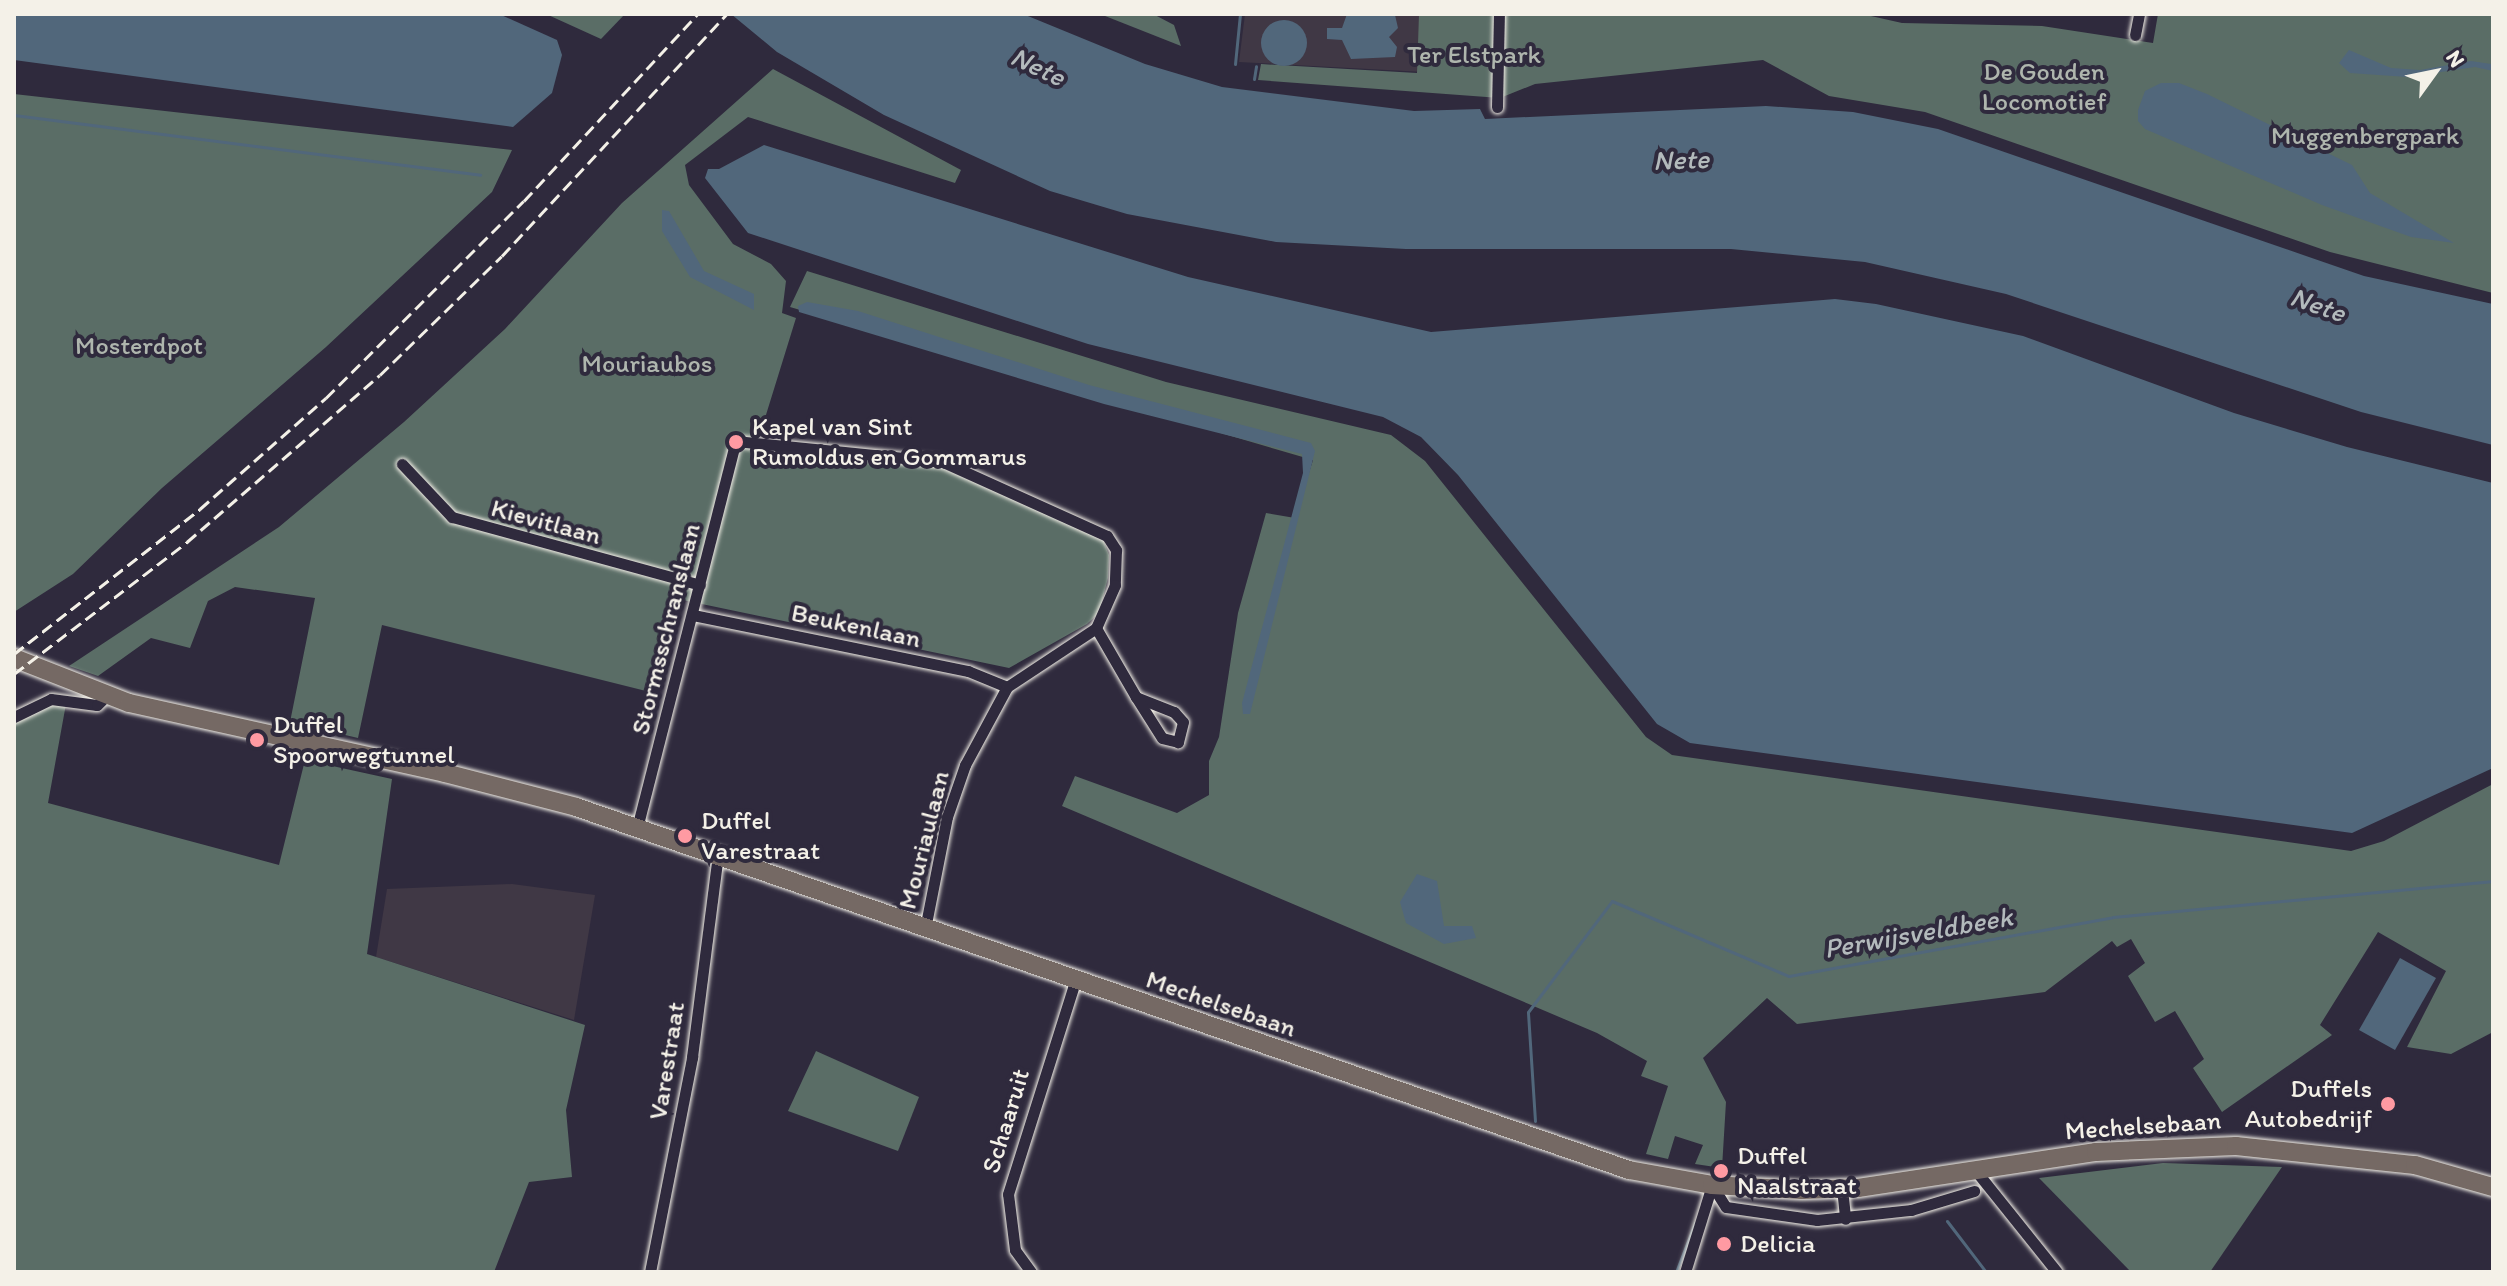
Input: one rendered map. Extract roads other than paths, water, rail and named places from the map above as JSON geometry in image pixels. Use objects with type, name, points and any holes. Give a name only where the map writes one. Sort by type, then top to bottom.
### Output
[{"type":"main road","points":[[14,658],[106,696],[511,788],[637,828]]},
{"type":"main road","name":"Mechelsebaan","points":[[637,828],[1566,1153],[1712,1185],[1842,1188],[2096,1152],[2236,1146],[2415,1165],[2493,1187]]},
{"type":"street","points":[[1497,107],[1499,14]]},
{"type":"street","points":[[2135,35],[2139,14]]},
{"type":"street","name":"Stormsschranslaan","points":[[637,828],[736,441],[943,462],[1107,536],[1116,550],[1115,585],[1096,628]]},
{"type":"street","name":"Kievitlaan","points":[[402,464],[452,517],[700,585]]},
{"type":"street","name":"Beukenlaan","points":[[693,615],[993,678],[1007,687]]},
{"type":"street","points":[[1096,628],[1136,697],[1162,738],[1178,742],[1183,722],[1174,712],[1136,697]]},
{"type":"street","name":"Mouriaulaan","points":[[925,929],[947,817],[965,765],[1007,687],[1022,674],[1096,628]]},
{"type":"street","points":[[993,678],[1022,674]]},
{"type":"street","points":[[14,717],[51,699],[97,705],[106,696]]},
{"type":"street","name":"Varestraat","points":[[650,1272],[692,1057],[718,855]]},
{"type":"street","name":"Schaaruit","points":[[1031,1272],[1015,1250],[1008,1194],[1075,981]]},
{"type":"street","points":[[1976,1171],[2057,1272]]},
{"type":"street","points":[[1712,1185],[1726,1207],[1744,1212],[1845,1219],[1911,1210],[1974,1191]]},
{"type":"street","points":[[1685,1272],[1712,1185]]},
{"type":"street","points":[[1842,1188],[1845,1219]]},
{"type":"water","points":[[14,14],[499,14],[557,40],[562,55],[552,93],[513,127],[14,60]]},
{"type":"water","name":"Nete","points":[[731,14],[1023,14],[1145,64],[1222,87],[1414,111],[1480,109],[1485,119],[1766,106],[1853,112],[1938,129],[2364,276],[2493,304],[2493,445],[2361,412],[2006,294],[1865,262],[1731,249],[1406,249],[1276,242],[1127,214],[1050,191],[884,115],[777,52]]},
{"type":"water","points":[[1347,14],[1395,15],[1398,28],[1389,37],[1397,47],[1395,57],[1351,59],[1342,40],[1327,39],[1327,28],[1342,28]]},
{"type":"water","points":[[1284,20],[1300,27],[1307,43],[1300,59],[1284,66],[1268,59],[1261,43],[1268,27]]},
{"type":"water","points":[[2349,50],[2391,68],[2420,70],[2471,61],[2491,64],[2493,71],[2475,67],[2407,77],[2350,73],[2339,63]]},
{"type":"water","points":[[2161,83],[2179,83],[2207,94],[2352,165],[2370,193],[2454,243],[2411,237],[2322,205],[2145,129],[2138,121],[2138,110],[2145,91]]},
{"type":"water","points":[[764,145],[1188,277],[1431,332],[1835,299],[1876,304],[2023,336],[2234,413],[2347,447],[2493,483],[2493,768],[2352,833],[1690,743],[1657,724],[1458,475],[1421,437],[1383,417],[1088,344],[748,233],[705,178],[708,169],[719,169]]},
{"type":"water","points":[[662,210],[669,211],[704,271],[754,294],[754,310],[690,277],[662,231]]},
{"type":"water","points":[[807,302],[858,311],[1089,385],[1311,443],[1315,451],[1250,714],[1243,714],[1242,703],[1303,473],[1302,454],[1104,404],[799,312],[798,306]]},
{"type":"water","points":[[1417,874],[1437,881],[1444,926],[1472,926],[1476,938],[1444,944],[1406,923],[1400,902]]},
{"type":"water","points":[[2400,958],[2436,978],[2395,1050],[2359,1030]]},
{"type":"waterway","points":[[1235,64],[1240,14]]},
{"type":"waterway","points":[[1254,79],[1256,66]]},
{"type":"waterway","points":[[14,115],[480,175]]},
{"type":"waterway","name":"Perwijsveldbeek","points":[[1535,1121],[1528,1012],[1612,901],[1789,976],[2113,917],[2493,881]]},
{"type":"waterway","points":[[1947,1221],[1986,1272]]},
{"type":"waterway","name":"Perwijsveldbeek","points":[[1676,1272],[1695,1223]]},
{"type":"railway","points":[[14,654],[200,509],[326,398],[524,201],[698,14]]},
{"type":"railway","points":[[14,674],[187,542],[380,375],[502,256],[727,14]]},
{"type":"place","name":"Kapel van Sint Rumoldus en Gommarus","points":[[736,442]]},
{"type":"place","name":"Duffel Spoorwegtunnel","points":[[257,740]]},
{"type":"place","name":"Duffel Varestraat","points":[[685,836]]},
{"type":"place","name":"Duffels Autobedrijf","points":[[2388,1104]]},
{"type":"place","name":"Duffel Naalstraat","points":[[1721,1171]]},
{"type":"place","name":"Delicia","points":[[1724,1244]]},
{"type":"park label","name":"Ter Elstpark","points":[[1474,55]]},
{"type":"park label","name":"De Gouden Locomotief","points":[[2044,87]]},
{"type":"park label","name":"Muggenbergpark","points":[[2365,136]]},
{"type":"park label","name":"Mosterdpot","points":[[139,346]]},
{"type":"park label","name":"Mouriaubos","points":[[647,364]]}]
